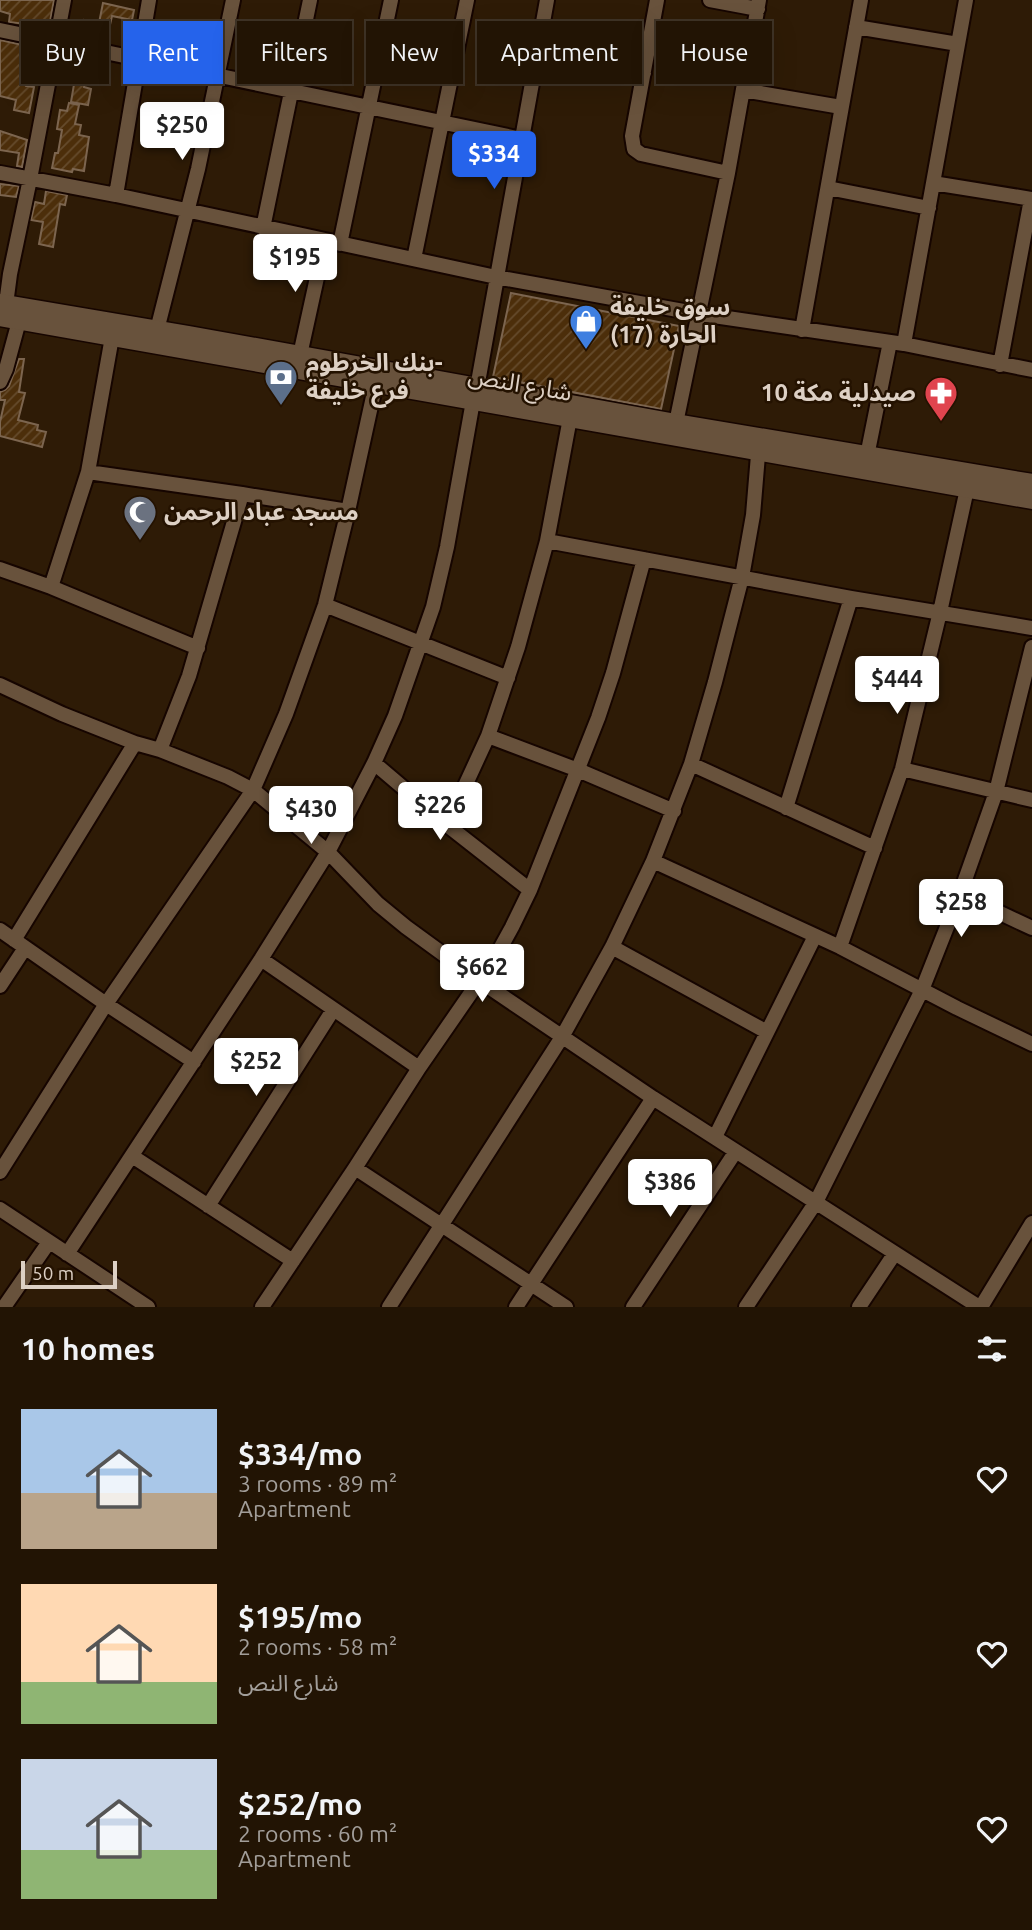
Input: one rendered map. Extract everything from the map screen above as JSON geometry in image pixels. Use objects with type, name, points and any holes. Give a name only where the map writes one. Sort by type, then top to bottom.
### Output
[{"type":"main road","name":"شارع النص","points":[[6,313],[157,330],[188,342],[376,383],[475,394],[676,423],[759,444],[967,489],[1032,500]]},
{"type":"main road","name":"شارع النص","points":[[6,313],[111,337],[188,342],[300,355],[570,418],[867,456],[1032,483]]},
{"type":"street","points":[[61,21],[64,0]]},
{"type":"street","points":[[146,21],[149,0]]},
{"type":"street","points":[[223,51],[233,0]]},
{"type":"street","points":[[263,228],[310,0]]},
{"type":"street","points":[[340,244],[391,0]]},
{"type":"street","points":[[414,259],[467,0]]},
{"type":"street","points":[[543,21],[547,0]]},
{"type":"street","points":[[657,0],[632,136],[634,149],[641,154],[729,173]]},
{"type":"street","points":[[676,423],[729,173],[759,5],[710,0]]},
{"type":"street","points":[[802,330],[861,0]]},
{"type":"street","points":[[867,456],[929,208],[966,0]]},
{"type":"street","points":[[856,27],[958,44]]},
{"type":"street","points":[[0,30],[21,35]]},
{"type":"street","points":[[223,77],[522,139]]},
{"type":"street","points":[[0,382],[6,369],[6,313],[10,274],[49,84]]},
{"type":"street","points":[[116,195],[135,84]]},
{"type":"street","points":[[157,330],[188,211],[216,84]]},
{"type":"street","points":[[67,1254],[261,960],[328,852],[396,716],[433,607],[447,547],[532,84]]},
{"type":"street","points":[[743,90],[841,107]]},
{"type":"street","points":[[0,173],[116,195],[496,277],[700,314],[897,343],[1032,370]]},
{"type":"street","points":[[933,183],[1031,199],[1000,365]]},
{"type":"street","points":[[828,188],[929,208]]},
{"type":"street","points":[[300,355],[325,241]]},
{"type":"street","points":[[51,587],[88,472],[111,337]]},
{"type":"street","points":[[0,1172],[106,1004],[253,790],[286,714],[325,605],[376,383]]},
{"type":"street","points":[[447,825],[488,736],[523,631],[547,541],[570,418]]},
{"type":"street","points":[[388,1307],[562,1037],[612,947],[653,861],[691,764],[742,577],[753,515],[759,444]]},
{"type":"street","points":[[88,472],[348,511]]},
{"type":"street","points":[[840,947],[902,768],[967,489]]},
{"type":"street","points":[[160,750],[189,676],[242,495]]},
{"type":"street","points":[[547,541],[851,598],[1032,628]]},
{"type":"street","points":[[262,1307],[419,1068],[480,981],[512,927],[530,890],[578,771],[613,673],[644,559]]},
{"type":"street","points":[[0,569],[51,587],[198,648]]},
{"type":"street","points":[[786,808],[851,598]]},
{"type":"street","points":[[325,605],[508,678]]},
{"type":"street","points":[[746,1307],[817,1202],[922,990],[996,792],[1032,647]]},
{"type":"street","points":[[0,685],[62,714],[228,777],[253,790],[328,852],[378,904],[480,981],[653,1098],[980,1307],[1032,1223]]},
{"type":"street","points":[[488,736],[674,811]]},
{"type":"street","points":[[0,986],[19,944],[135,743]]},
{"type":"street","points":[[374,764],[530,890]]},
{"type":"street","points":[[691,764],[875,848]]},
{"type":"street","points":[[902,768],[1032,800]]},
{"type":"street","points":[[653,861],[840,947],[1032,1044]]},
{"type":"street","points":[[960,894],[1032,928]]},
{"type":"street","points":[[0,930],[194,1062]]},
{"type":"street","points":[[715,1137],[815,936]]},
{"type":"street","points":[[612,947],[767,1032]]},
{"type":"street","points":[[261,960],[419,1068]]},
{"type":"street","points":[[208,1206],[333,1010]]},
{"type":"street","points":[[516,1307],[653,1098]]},
{"type":"street","points":[[633,1307],[736,1151]]},
{"type":"street","points":[[132,1156],[293,1261]]},
{"type":"street","points":[[355,1168],[566,1307]]},
{"type":"street","points":[[0,1209],[141,1305]]},
{"type":"street","points":[[4,1307],[49,1242]]},
{"type":"street","points":[[859,1307],[895,1253]]},
{"type":"building","points":[[0,0],[54,0],[50,21],[9,22],[10,14],[0,11]]},
{"type":"building","points":[[103,3],[134,10],[132,20],[112,16],[109,29],[109,21],[99,21]]},
{"type":"building","points":[[0,40],[21,45],[21,84],[34,87],[29,113],[14,110],[16,100],[0,96]]},
{"type":"building","points":[[74,84],[85,84],[84,87],[91,89],[88,105],[71,102]]},
{"type":"building","points":[[69,103],[79,105],[75,124],[81,125],[79,135],[89,137],[84,171],[73,169],[72,172],[52,168],[62,130],[57,129],[60,110],[67,111]]},
{"type":"building","points":[[0,131],[27,140],[22,167],[17,166],[19,153],[0,150]]},
{"type":"building","points":[[0,184],[19,186],[16,197],[0,195]]},
{"type":"building","points":[[46,191],[67,195],[65,205],[60,204],[53,247],[39,244],[43,222],[31,220],[35,202],[44,204]]},
{"type":"building","name":"سوق خليفة الحارة (17)","points":[[511,293],[679,326],[661,409],[493,377]]},
{"type":"building","points":[[19,359],[24,359],[19,392],[25,393],[18,420],[38,425],[37,430],[46,432],[42,447],[0,436],[5,400],[0,400],[0,392],[9,386]]},
{"type":"place","name":"سوق خليفة الحارة (17)","points":[[586,351]]},
{"type":"place","name":"بنك الخرطوم- فرع خليفة","points":[[281,407]]},
{"type":"place","name":"صيدلية مكة 10","points":[[941,423]]},
{"type":"place","name":"مسجد عباد الرحمن","points":[[140,542]]}]
